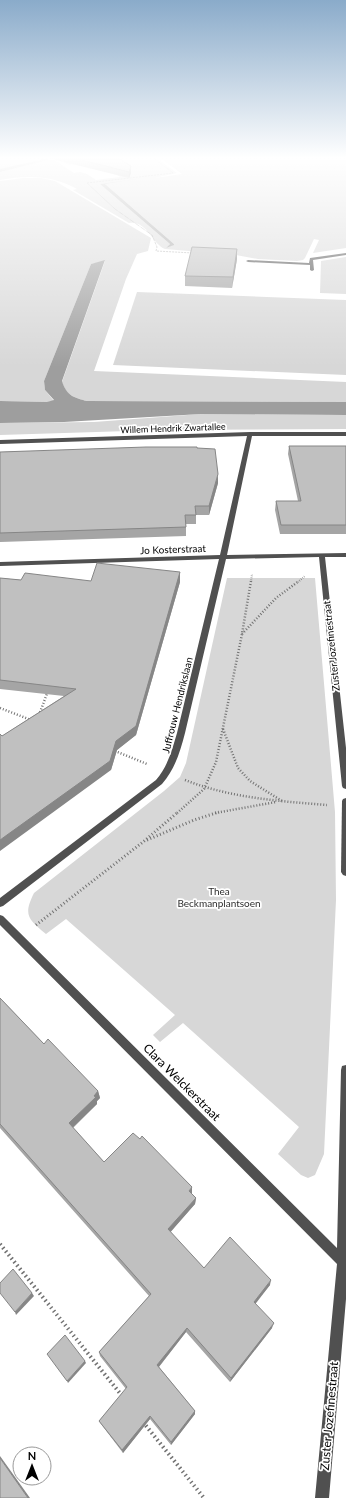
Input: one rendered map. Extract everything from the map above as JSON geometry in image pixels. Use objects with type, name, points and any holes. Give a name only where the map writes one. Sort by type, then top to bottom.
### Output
[{"type":"street","points":[[312,270],[311,259],[346,254]]},
{"type":"street","points":[[248,261],[311,264]]},
{"type":"street","name":"Willem Hendrik Zwartallee","points":[[0,442],[250,434],[346,434]]},
{"type":"street","name":"Juffrouw Hendrikslaan","points":[[0,903],[159,782],[168,773],[175,757],[223,557],[250,434]]},
{"type":"street","name":"Zuster Jozefinestraat","points":[[322,555],[346,786]]},
{"type":"street","name":"Jo Kosterstraat","points":[[0,564],[346,555]]},
{"type":"street","points":[[346,801],[346,872]]},
{"type":"street","name":"Clara Welckerstraat","points":[[0,919],[344,1262]]},
{"type":"street","name":"Zuster Jozefinestraat","points":[[322,1498],[344,1262],[346,1070]]},
{"type":"path","points":[[139,227],[152,235],[157,247],[156,251],[198,253]]},
{"type":"path","points":[[242,634],[276,598],[306,575],[310,576],[307,555]]},
{"type":"path","points":[[30,725],[36,721],[50,685]]},
{"type":"path","points":[[143,842],[210,814],[246,806],[283,801],[250,781],[238,768],[223,729]]},
{"type":"path","points":[[0,1244],[125,1399]]},
{"type":"path","points":[[140,1418],[204,1498]]},
{"type":"green space","points":[[0,227],[132,227],[151,238],[148,251],[137,254],[126,279],[94,371],[346,382],[346,402],[87,401],[78,399],[68,393],[62,382],[105,261],[91,264],[44,381],[45,390],[54,401],[0,401]]},
{"type":"green space","points":[[142,227],[150,227],[170,244],[166,248],[174,244],[154,227],[346,227],[346,248],[313,253],[319,240],[314,239],[303,260],[258,259],[236,255],[165,249],[156,242]]},
{"type":"green space","points":[[346,257],[346,294],[320,293],[321,261]]},
{"type":"green space","points":[[137,292],[346,300],[346,375],[113,365]]},
{"type":"green space","points":[[201,414],[346,415],[346,429],[161,430],[0,435],[0,423],[94,422]]},
{"type":"green space","name":"Thea Beckmanplantsoen","points":[[227,578],[315,578],[335,812],[336,900],[324,1154],[315,1175],[308,1178],[301,1175],[278,1154],[299,1127],[183,1023],[160,1042],[153,1035],[175,1015],[66,919],[46,934],[31,920],[28,912],[34,893],[180,777],[186,763]]},
{"type":"shaded area","points":[[150,227],[154,227],[174,244],[166,248],[170,244]]},
{"type":"shaded area","points":[[105,260],[62,381],[66,390],[71,395],[78,399],[87,401],[346,402],[346,415],[201,414],[64,422],[0,423],[0,401],[47,402],[54,400],[45,390],[44,381],[91,264]]},
{"type":"building","points":[[192,247],[237,249],[233,277],[185,276]]},
{"type":"building","points":[[289,446],[346,446],[346,525],[281,525],[276,501],[301,501]]},
{"type":"building","points":[[146,447],[197,447],[215,449],[218,474],[209,506],[195,506],[196,515],[185,515],[186,527],[0,533],[0,452]]},
{"type":"building","points":[[97,563],[180,572],[136,726],[116,741],[110,761],[0,840],[0,734],[2,736],[76,689],[0,680],[0,578],[21,580],[25,573],[91,581]]},
{"type":"building","points":[[0,998],[44,1044],[48,1039],[98,1091],[94,1096],[96,1097],[69,1123],[104,1162],[133,1133],[140,1139],[142,1136],[192,1187],[189,1191],[196,1198],[168,1229],[204,1268],[230,1237],[271,1280],[254,1302],[274,1323],[231,1378],[187,1328],[157,1365],[195,1411],[171,1442],[150,1416],[122,1450],[99,1421],[127,1387],[99,1352],[151,1294],[0,1124]]},
{"type":"building","points":[[13,1269],[32,1293],[15,1312],[0,1293],[0,1283]]},
{"type":"building","points":[[65,1335],[85,1361],[67,1381],[47,1354]]},
{"type":"building","points":[[0,1458],[12,1475],[12,1486],[20,1486],[28,1498],[0,1498]]}]
